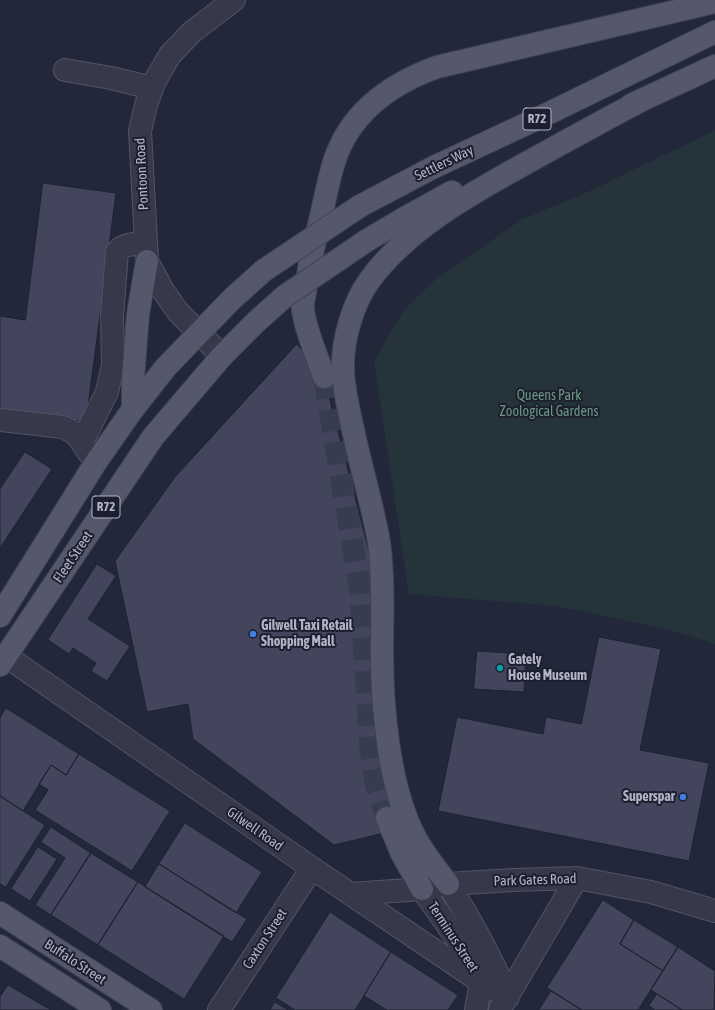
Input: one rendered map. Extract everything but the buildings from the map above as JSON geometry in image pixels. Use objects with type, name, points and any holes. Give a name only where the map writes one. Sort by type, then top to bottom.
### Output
[{"type":"main road","points":[[324,377],[302,309],[309,262],[334,162],[342,142],[365,110],[395,86],[415,75],[437,67],[715,2]]},
{"type":"main road","name":"Settlers Way","points":[[198,333],[263,271],[360,206],[434,167],[541,117],[715,32]]},
{"type":"main road","name":"R72","points":[[222,356],[285,296],[366,241],[403,219],[463,187],[644,98],[715,66]]},
{"type":"main road","points":[[448,884],[432,865],[414,835],[402,803],[392,763],[383,686],[383,592],[379,543],[346,401],[343,367],[346,337],[354,308],[368,282],[385,261],[414,234],[444,212],[495,181],[644,98]]},
{"type":"main road","points":[[133,409],[133,377],[138,314],[146,252]]},
{"type":"main road","name":"R72","points":[[0,616],[96,462],[133,409],[166,367],[198,333]]},
{"type":"main road","name":"Fleet Street","points":[[3,661],[153,436],[222,356]]},
{"type":"main road","points":[[386,818],[402,854],[422,889]]},
{"type":"main road","name":"Buffalo Street","points":[[0,913],[151,1010]]},
{"type":"main road","name":"Buffalo Street","points":[[0,946],[100,1010]]},
{"type":"street","name":"Pontoon Road","points":[[222,356],[178,312],[162,289],[146,252],[140,131],[146,105],[152,88],[170,55],[192,32],[234,0]]},
{"type":"street","points":[[64,70],[111,78],[152,88]]},
{"type":"street","points":[[82,442],[107,392],[113,365],[112,316],[117,252],[120,248],[125,246],[146,252]]},
{"type":"street","points":[[0,420],[63,427],[76,434],[96,462]]},
{"type":"street","name":"Gilwell Road","points":[[3,661],[481,982],[504,1003]]},
{"type":"street","name":"Caxton Street","points":[[219,1010],[312,868]]},
{"type":"street","points":[[504,1003],[577,878]]},
{"type":"street","name":"Park Gates Road","points":[[352,894],[422,889],[448,884],[577,878],[651,892],[715,911]]},
{"type":"street","name":"Terminus Street","points":[[448,884],[471,920],[490,956],[504,1003]]},
{"type":"street","name":"Terminus Street","points":[[422,889],[468,955],[481,982],[476,1010]]},
{"type":"green space","name":"Queens Park Zoological Gardens","points":[[715,130],[715,644],[667,629],[556,606],[409,594],[374,361],[404,310],[435,280],[521,220],[592,190]]},
{"type":"tunnel","points":[[324,377],[360,588],[371,753],[376,784],[387,818]]},
{"type":"place","name":"Gilwell Taxi Retail Shopping Mall","points":[[253,634]]},
{"type":"place","name":"Gately House Museum","points":[[500,668]]},
{"type":"place","name":"Superspar","points":[[683,797]]}]
